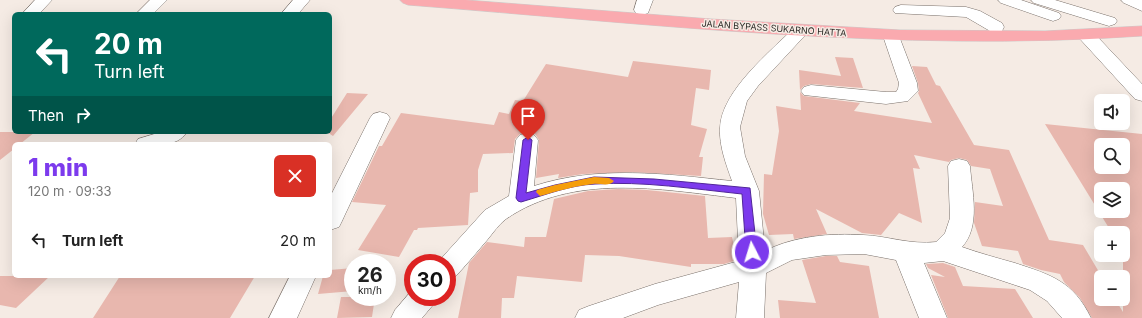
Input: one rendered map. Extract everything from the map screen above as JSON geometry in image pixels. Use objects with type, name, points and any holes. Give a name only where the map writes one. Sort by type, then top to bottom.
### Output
[{"type":"highway","name":"JALAN BYPASS SUKARNO HATTA","points":[[408,0],[891,36],[1003,38],[1142,31]]},
{"type":"highway","name":"JALAN BYPASS SUKARNO HATTA","points":[[528,0],[643,5],[870,24],[996,27],[1142,19]]},
{"type":"street","points":[[32,12],[44,0]]},
{"type":"street","points":[[146,12],[159,0]]},
{"type":"street","points":[[291,12],[302,0]]},
{"type":"street","points":[[1006,0],[1073,23]]},
{"type":"street","points":[[1039,0],[1109,21]]},
{"type":"street","points":[[1129,0],[1142,6]]},
{"type":"street","points":[[901,10],[966,12],[974,14],[996,27]]},
{"type":"street","points":[[750,318],[753,268],[747,191],[734,156],[730,127],[737,101],[751,82],[802,30]]},
{"type":"street","points":[[1086,35],[1142,95]]},
{"type":"street","points":[[811,91],[886,98],[901,97],[908,91],[908,83],[891,36]]},
{"type":"street","points":[[332,217],[380,118]]},
{"type":"street","points":[[154,142],[174,134]]},
{"type":"street","points":[[521,198],[528,140]]},
{"type":"street","points":[[943,252],[956,237],[962,218],[959,166]]},
{"type":"street","points":[[456,259],[496,214],[521,198],[555,188],[594,180],[654,182],[747,191]]},
{"type":"street","points":[[588,318],[655,295],[753,268],[787,251],[826,245],[864,244],[906,252],[943,252],[1040,282],[1055,291],[1072,309],[1077,318]]},
{"type":"street","points":[[906,252],[933,318]]},
{"type":"street","points":[[283,318],[302,278]]},
{"type":"street","points":[[404,318],[415,306]]},
{"type":"building","points":[[835,57],[853,58],[863,88],[811,84],[804,86],[800,90],[799,70],[841,76]]},
{"type":"building","points":[[633,61],[711,70],[709,90],[696,88],[691,125],[707,129],[699,157],[703,157],[701,176],[632,172],[583,174],[558,178],[559,174],[536,178],[539,140],[535,134],[527,132],[520,134],[515,139],[513,153],[483,154],[478,170],[478,192],[470,193],[468,225],[418,228],[417,230],[414,230],[399,257],[396,256],[396,254],[381,254],[358,250],[386,205],[352,202],[379,146],[382,146],[401,113],[494,125],[499,112],[509,114],[515,100],[523,101],[546,64],[628,77]]},
{"type":"building","points":[[912,66],[927,67],[936,85],[940,86],[974,145],[1009,150],[1049,240],[1083,245],[1098,270],[1094,270],[1094,306],[1119,306],[1123,312],[1123,306],[1130,306],[1130,270],[1123,270],[1123,262],[1130,262],[1130,226],[1108,226],[1103,218],[1130,218],[1130,182],[1094,182],[1094,204],[1045,124],[1142,134],[1142,318],[1092,318],[1080,298],[1064,282],[1060,274],[1023,264],[1018,251],[982,246],[974,223],[975,202],[1003,206],[990,169],[971,166],[967,160],[959,158],[949,162],[914,155],[920,169],[913,168],[922,223],[899,213],[881,235],[862,233],[816,209],[827,234],[794,239],[793,234],[769,235],[763,214],[764,174],[772,175],[779,131],[776,106],[801,110],[800,92],[804,96],[860,103],[854,111],[932,123],[918,93],[919,91]]},
{"type":"building","points":[[347,93],[368,94],[333,136],[330,134],[332,134],[332,117]]},
{"type":"building","points":[[0,132],[12,132],[12,134],[32,134],[22,142],[12,142],[12,151],[0,160]]},
{"type":"building","points":[[618,189],[647,190],[705,196],[708,238],[732,237],[737,260],[724,264],[691,264],[691,267],[619,256],[585,255],[582,282],[517,276],[514,298],[502,298],[501,318],[458,318],[469,263],[487,242],[524,247],[525,237],[546,237],[554,199],[588,191]]},
{"type":"building","points":[[826,256],[837,256],[840,262],[869,266],[879,318],[780,318],[778,300],[816,303],[802,260]]},
{"type":"building","points":[[943,263],[955,267],[963,286],[1015,289],[1033,318],[948,318],[931,275],[945,277],[928,268],[926,264]]},
{"type":"building","points":[[344,269],[344,292],[318,294],[322,278],[332,278],[332,270]]},
{"type":"building","points":[[0,276],[12,276],[12,278],[48,278],[16,308],[0,305]]},
{"type":"building","points":[[119,278],[254,278],[230,318],[93,318]]},
{"type":"building","points":[[341,297],[344,297],[344,306],[374,306],[372,317],[337,318]]},
{"type":"slow traffic","points":[[540,192],[594,180],[609,181]]},
{"type":"route","points":[[528,140],[521,198],[555,188],[594,180],[654,182],[747,191],[752,252]]}]
